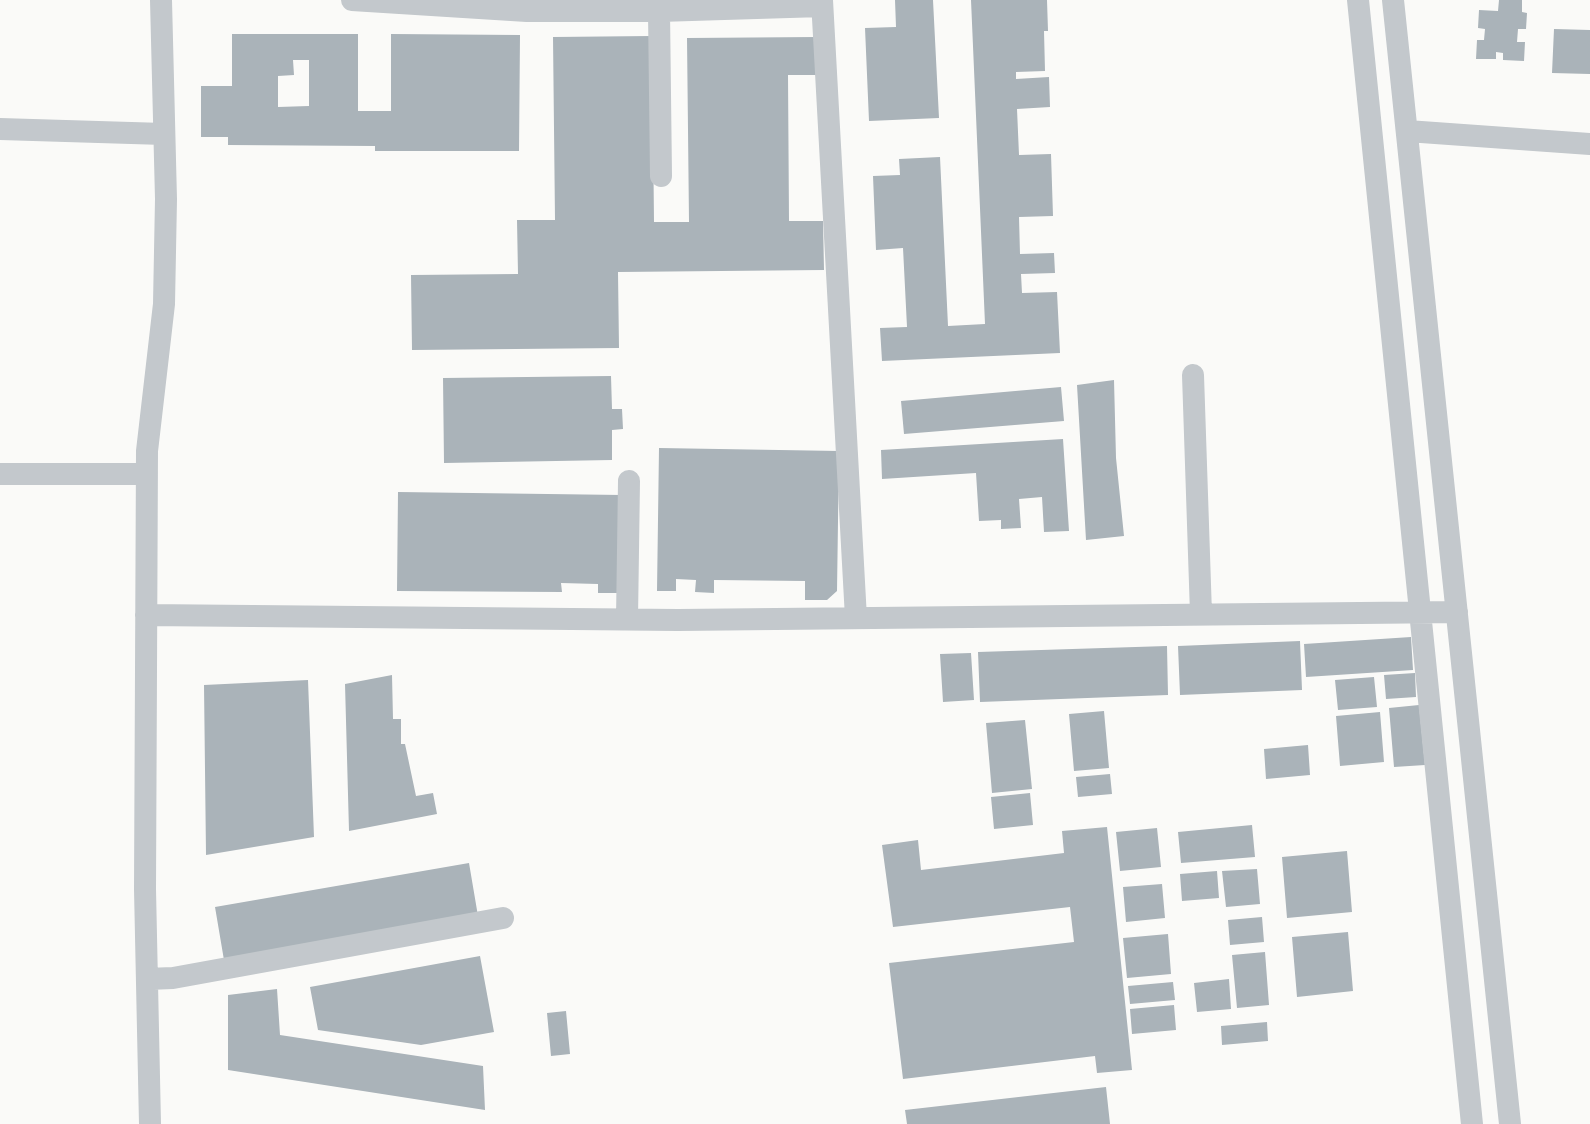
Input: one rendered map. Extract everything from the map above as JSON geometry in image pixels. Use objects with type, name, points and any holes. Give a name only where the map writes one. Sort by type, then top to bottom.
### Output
[{"type":"street","points":[[150,1124],[145,889],[146,451],[164,304],[166,199],[161,0]]},
{"type":"street","points":[[352,0],[527,10],[659,12],[822,3],[856,618]]},
{"type":"street","points":[[1358,0],[1472,1124]]},
{"type":"street","points":[[1393,0],[1510,1124]]},
{"type":"street","points":[[659,12],[661,176]]},
{"type":"street","points":[[0,129],[164,134]]},
{"type":"street","points":[[1407,131],[1590,144]]},
{"type":"street","points":[[1194,374],[1201,614]]},
{"type":"street","points":[[0,474],[146,474]]},
{"type":"street","points":[[627,619],[629,481]]},
{"type":"street","points":[[146,615],[627,619],[1457,612]]},
{"type":"street","points":[[147,978],[173,978],[503,918]]},
{"type":"building","points":[[895,0],[933,0],[939,118],[869,121],[865,28],[896,27]]},
{"type":"building","points":[[971,0],[1047,0],[1048,31],[1044,31],[1045,71],[1016,72],[1016,79],[1049,77],[1050,107],[1017,109],[1019,155],[1051,154],[1053,216],[1019,217],[1020,254],[1054,253],[1055,273],[1021,274],[1022,293],[1057,292],[1060,353],[882,361],[880,328],[907,327],[903,248],[876,250],[873,176],[900,175],[899,159],[940,157],[948,326],[985,324]]},
{"type":"building","points":[[1499,0],[1522,0],[1522,12],[1527,13],[1526,29],[1518,29],[1517,42],[1525,42],[1524,61],[1503,60],[1503,53],[1496,52],[1496,59],[1476,59],[1477,40],[1484,40],[1485,29],[1478,28],[1479,10],[1498,11]]},
{"type":"building","points":[[1554,29],[1590,30],[1590,74],[1552,73]]},
{"type":"building","points":[[232,34],[358,34],[358,111],[391,111],[391,34],[520,35],[519,151],[375,151],[375,146],[228,145],[228,137],[201,137],[201,86],[232,86]],"holes":[[[293,60],[309,60],[309,106],[278,107],[278,76],[294,75]]]},
{"type":"building","points":[[652,36],[654,222],[689,222],[687,38],[817,37],[817,75],[788,75],[789,221],[823,221],[824,270],[618,272],[619,348],[412,350],[411,275],[518,274],[517,220],[555,220],[553,37]]},
{"type":"building","points":[[611,376],[612,409],[622,409],[623,429],[612,430],[612,460],[444,463],[443,378]]},
{"type":"building","points":[[1114,380],[1116,458],[1124,536],[1086,540],[1077,385]]},
{"type":"building","points":[[1061,387],[1064,421],[904,434],[901,401]]},
{"type":"building","points":[[1063,439],[1069,531],[1044,532],[1042,497],[1019,499],[1021,528],[1001,529],[1001,520],[979,521],[976,473],[882,479],[881,450]]},
{"type":"building","points":[[659,448],[839,451],[837,591],[827,600],[805,600],[805,581],[714,580],[714,593],[695,592],[696,580],[676,579],[676,591],[657,591]]},
{"type":"building","points":[[398,492],[622,495],[620,593],[598,593],[598,584],[561,583],[562,592],[397,591]]},
{"type":"building","points":[[1411,637],[1413,670],[1306,677],[1304,644]]},
{"type":"building","points":[[1300,641],[1302,690],[1180,695],[1178,646]]},
{"type":"building","points":[[1167,646],[1168,695],[980,702],[978,652]]},
{"type":"building","points":[[971,653],[974,700],[943,702],[940,654]]},
{"type":"building","points":[[1415,673],[1416,697],[1386,699],[1384,675]]},
{"type":"building","points":[[392,675],[393,719],[401,719],[401,744],[405,744],[416,796],[433,793],[437,814],[349,831],[345,684]]},
{"type":"building","points":[[1374,677],[1377,707],[1338,710],[1335,680]]},
{"type":"building","points":[[308,680],[314,837],[206,855],[204,685]]},
{"type":"building","points":[[1419,705],[1425,765],[1394,767],[1389,708]]},
{"type":"building","points":[[1104,711],[1109,768],[1074,771],[1069,714]]},
{"type":"building","points":[[1380,712],[1384,762],[1340,766],[1336,716]]},
{"type":"building","points":[[1025,720],[1032,789],[992,793],[986,723]]},
{"type":"building","points":[[1308,745],[1310,775],[1266,779],[1264,749]]},
{"type":"building","points":[[1110,774],[1112,794],[1078,797],[1076,777]]},
{"type":"building","points":[[1030,793],[1033,825],[994,829],[991,797]]},
{"type":"building","points":[[1252,825],[1255,857],[1181,863],[1178,832]]},
{"type":"building","points":[[1107,827],[1132,1070],[1097,1073],[1095,1056],[903,1079],[889,963],[1074,942],[1070,907],[893,927],[882,845],[918,840],[921,870],[1064,853],[1062,831]]},
{"type":"building","points":[[1157,828],[1161,867],[1120,871],[1116,832]]},
{"type":"building","points":[[1347,851],[1352,912],[1287,918],[1282,857]]},
{"type":"building","points":[[469,863],[479,922],[225,966],[215,907]]},
{"type":"building","points":[[1257,869],[1260,904],[1226,907],[1222,871]]},
{"type":"building","points":[[1217,871],[1219,898],[1182,901],[1180,874]]},
{"type":"building","points":[[1162,884],[1165,918],[1126,922],[1123,887]]},
{"type":"building","points":[[1262,917],[1264,942],[1230,945],[1228,920]]},
{"type":"building","points":[[1348,932],[1353,991],[1297,997],[1292,937]]},
{"type":"building","points":[[1168,934],[1171,974],[1127,978],[1123,938]]},
{"type":"building","points":[[1265,952],[1269,1005],[1237,1008],[1232,955]]},
{"type":"building","points":[[480,956],[494,1032],[421,1045],[318,1030],[310,987]]},
{"type":"building","points":[[1229,979],[1231,1009],[1197,1012],[1194,983]]},
{"type":"building","points":[[1173,982],[1175,1000],[1130,1004],[1128,986]]},
{"type":"building","points":[[277,989],[280,1035],[483,1066],[485,1110],[228,1070],[228,995]]},
{"type":"building","points":[[1174,1005],[1176,1030],[1132,1034],[1130,1009]]},
{"type":"building","points":[[566,1011],[570,1054],[551,1056],[547,1013]]},
{"type":"building","points":[[1267,1022],[1268,1041],[1222,1045],[1221,1026]]},
{"type":"building","points":[[1106,1087],[1110,1124],[907,1124],[905,1110]]}]
